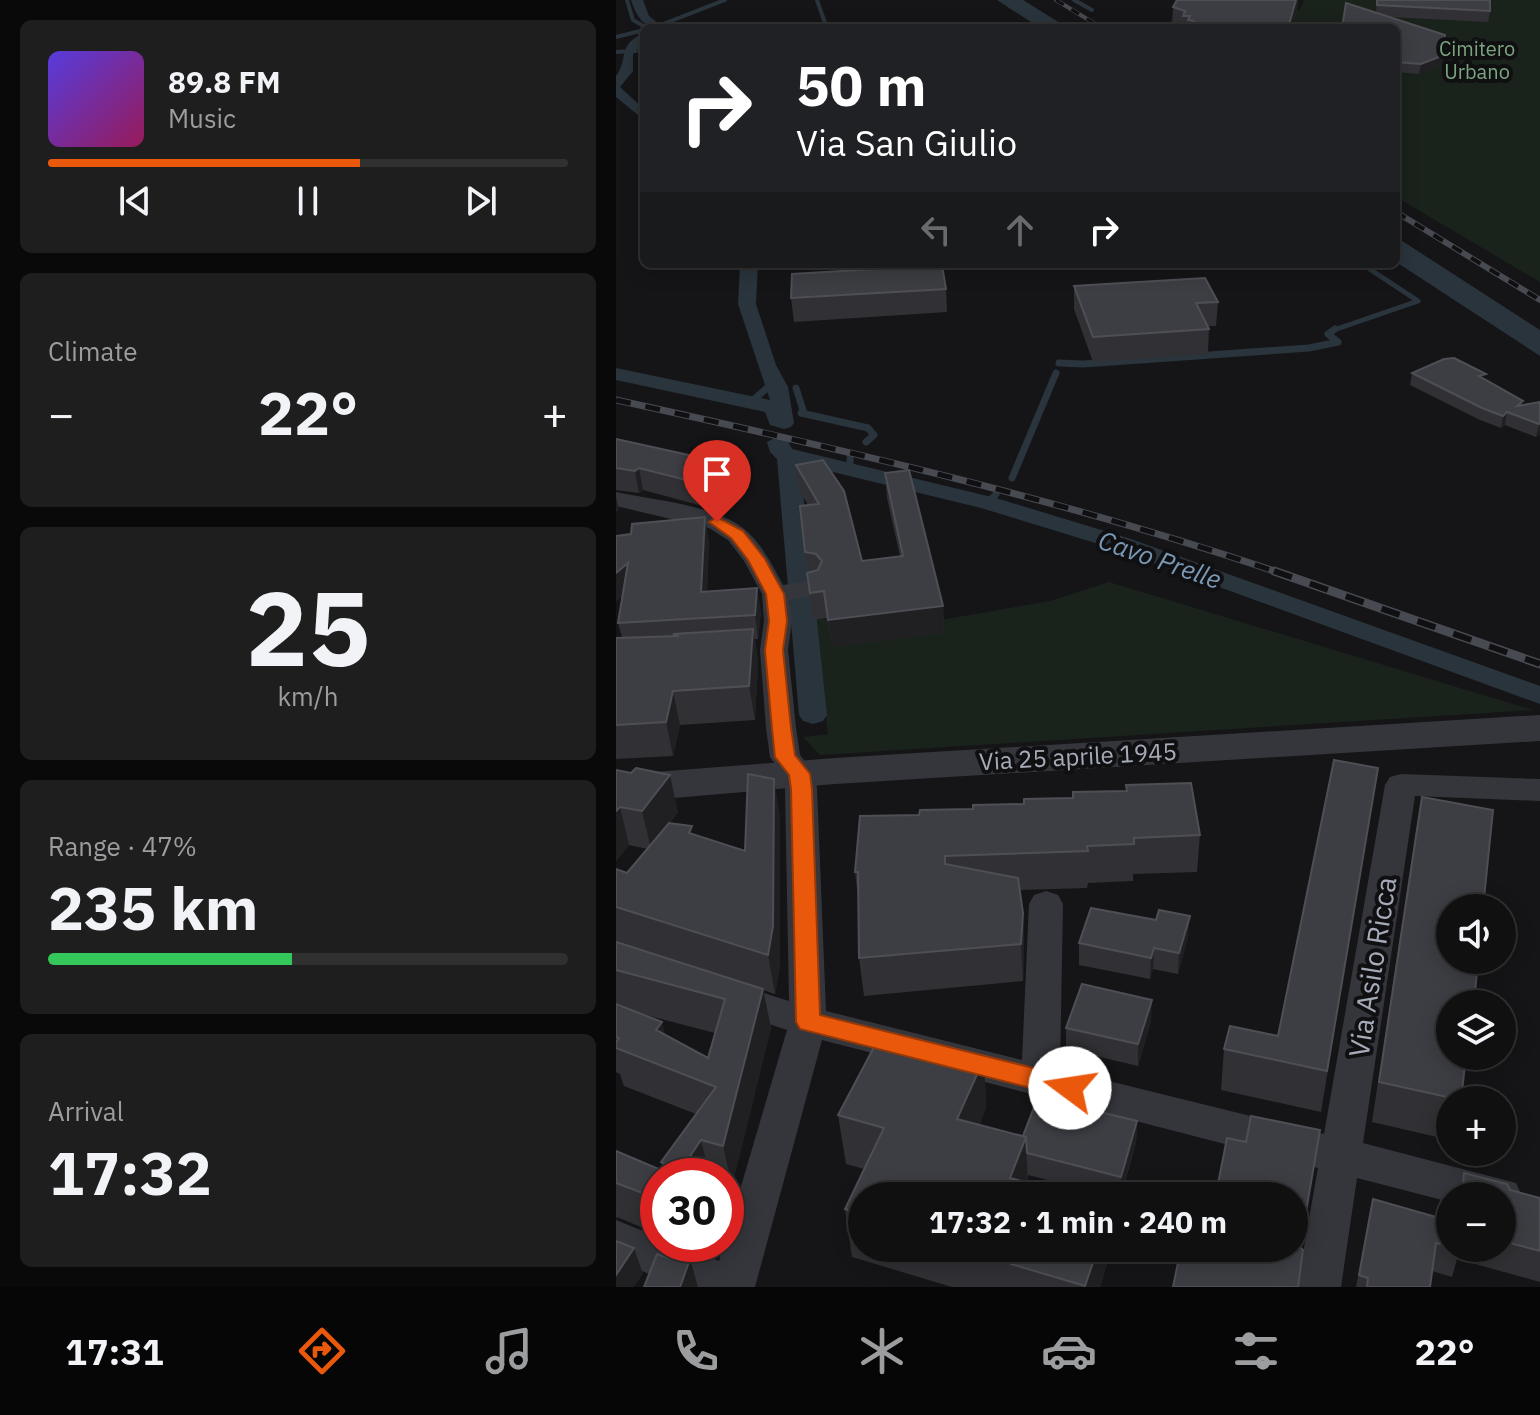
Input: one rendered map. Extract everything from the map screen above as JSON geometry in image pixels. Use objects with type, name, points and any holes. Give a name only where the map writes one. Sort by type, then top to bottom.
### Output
[{"type":"street","points":[[616,499],[717,522],[737,535],[756,559],[793,592],[778,621],[774,650],[785,757],[817,772],[808,1022],[732,1287],[616,1240]]},
{"type":"street","points":[[743,652],[774,650]]},
{"type":"street","name":"Via 25 aprile 1945","points":[[616,789],[817,772],[1540,728]]},
{"type":"street","name":"Via Asilo Ricca","points":[[1319,1287],[1401,785],[1540,790]]},
{"type":"street","points":[[1040,1080],[1046,904]]},
{"type":"street","points":[[700,987],[808,1022],[1446,1182]]},
{"type":"street","points":[[1516,1200],[1540,1206]]},
{"type":"green space","name":"Cimitero Urbano","points":[[1304,0],[1540,0],[1540,282],[1400,199],[1400,24],[1170,23],[1176,7],[1187,4],[1300,10]]},
{"type":"green space","points":[[1109,582],[1533,710],[820,755],[803,737],[828,734],[813,620],[827,618],[832,647],[944,633],[941,620],[1050,601]]},
{"type":"shaded area","points":[[997,0],[1023,0],[1062,24],[1034,24]]},
{"type":"shaded area","points":[[1400,240],[1540,330],[1540,356],[1400,265]]},
{"type":"building","points":[[1177,0],[1296,0],[1289,24],[1192,24],[1194,21],[1188,20],[1190,16],[1183,16],[1185,11],[1173,7]]},
{"type":"building","points":[[1377,0],[1490,0],[1490,11],[1377,5]]},
{"type":"building","points":[[1346,3],[1445,35],[1444,55],[1421,64],[1400,62],[1400,24],[1343,24]]},
{"type":"building","points":[[942,268],[946,289],[791,298],[792,274]]},
{"type":"building","points":[[1205,278],[1218,302],[1196,303],[1209,329],[1093,337],[1074,286]]},
{"type":"building","points":[[1454,358],[1486,374],[1479,376],[1523,401],[1517,406],[1540,402],[1540,423],[1507,412],[1503,416],[1482,408],[1412,373],[1444,359]]},
{"type":"building","points":[[616,439],[730,464],[706,485],[639,468],[635,471],[616,468]]},
{"type":"building","points":[[823,460],[844,491],[862,561],[903,556],[885,473],[909,470],[943,606],[828,620],[824,591],[810,593],[807,573],[818,570],[822,561],[816,554],[805,552],[800,506],[819,504],[796,465]]},
{"type":"building","points":[[705,517],[701,592],[757,588],[755,615],[618,623],[628,563],[616,573],[616,536],[631,534],[632,524]]},
{"type":"building","points":[[753,629],[749,686],[673,691],[666,722],[616,725],[616,638]]},
{"type":"building","points":[[1334,760],[1378,768],[1327,1071],[1224,1049],[1230,1026],[1278,1036]]},
{"type":"building","points":[[636,768],[670,775],[642,811],[620,807],[616,811],[616,770],[631,773]]},
{"type":"building","points":[[748,774],[774,779],[773,926],[768,955],[616,907],[616,869],[627,873],[669,823],[692,826],[689,833],[745,851]]},
{"type":"building","points":[[1191,783],[1200,835],[1134,838],[1134,844],[1087,846],[1088,851],[945,856],[945,864],[1018,878],[1023,913],[1021,944],[859,958],[858,872],[855,872],[860,816],[919,815],[920,810],[973,809],[973,805],[1024,804],[1024,799],[1073,798],[1073,792],[1127,791],[1126,785]]},
{"type":"building","points":[[1422,797],[1493,810],[1484,894],[1436,894],[1436,974],[1477,974],[1475,990],[1436,990],[1436,1070],[1464,1070],[1463,1086],[1436,1086],[1436,1095],[1379,1082]]},
{"type":"building","points":[[1091,908],[1156,920],[1159,910],[1190,916],[1179,953],[1154,948],[1151,958],[1079,943]]},
{"type":"building","points":[[616,942],[763,989],[723,1146],[701,1140],[689,1158],[664,1158],[716,1087],[616,1048],[619,1038],[616,1037],[616,1004],[662,1022],[656,1030],[708,1058],[725,999],[616,970]]},
{"type":"building","points":[[1082,984],[1152,1000],[1138,1044],[1066,1028]]},
{"type":"building","points":[[882,1032],[984,1059],[957,1119],[1026,1137],[1010,1178],[1025,1182],[858,1182],[884,1128],[838,1115]]},
{"type":"building","points":[[1038,1097],[1137,1121],[1121,1177],[1027,1153],[1026,1137],[1023,1136]]},
{"type":"building","points":[[1251,1116],[1320,1130],[1308,1200],[1308,1182],[1218,1182],[1227,1138],[1246,1142]]},
{"type":"building","points":[[616,1151],[640,1161],[640,1192],[616,1183]]},
{"type":"building","points":[[1464,1173],[1499,1182],[1463,1182]]},
{"type":"building","points":[[1516,1192],[1540,1198],[1540,1251],[1516,1245]]},
{"type":"building","points":[[1373,1199],[1436,1217],[1430,1287],[1367,1287],[1368,1278],[1359,1275]]},
{"type":"building","points":[[616,1241],[634,1248],[616,1275]]},
{"type":"building","points":[[654,1262],[689,1262],[680,1287],[644,1287]]},
{"type":"building","points":[[1012,1262],[1093,1262],[1085,1286]]},
{"type":"building","points":[[1178,1262],[1301,1262],[1298,1287],[1173,1287]]},
{"type":"waterway","points":[[627,0],[633,20],[640,24]]},
{"type":"waterway","points":[[637,0],[644,18],[652,24]]},
{"type":"waterway","points":[[663,24],[725,0]]},
{"type":"waterway","points":[[817,0],[826,24]]},
{"type":"waterway","points":[[1074,0],[1092,10]]},
{"type":"waterway","points":[[616,37],[640,31]]},
{"type":"waterway","points":[[616,84],[627,71],[628,50],[640,39]]},
{"type":"waterway","points":[[616,52],[636,51]]},
{"type":"waterway","points":[[616,90],[640,112]]},
{"type":"waterway","points":[[749,268],[747,304],[766,365],[778,387],[784,423]]},
{"type":"waterway","points":[[1333,330],[1418,301],[1368,268]]},
{"type":"waterway","points":[[1059,363],[1083,364],[1309,348],[1338,342],[1328,334],[1333,330]]},
{"type":"waterway","points":[[1012,478],[1056,373]]},
{"type":"waterway","name":"Cavo Prelle","points":[[616,374],[772,407],[777,411],[777,421]]},
{"type":"waterway","points":[[751,402],[774,382]]},
{"type":"waterway","points":[[796,388],[803,410],[801,413],[868,428],[874,435],[866,442]]},
{"type":"waterway","name":"Cavo Prelle","points":[[778,442],[781,452],[785,454],[988,503],[1123,544],[1540,695]]},
{"type":"waterway","points":[[788,458],[813,715]]},
{"type":"waterway","points":[[850,458],[850,469]]},
{"type":"waterway","points":[[988,503],[996,494]]},
{"type":"railway","points":[[1056,0],[1095,24]]},
{"type":"railway","points":[[1400,214],[1540,300]]},
{"type":"railway","points":[[616,400],[950,477],[1116,522],[1275,571]]},
{"type":"railway","points":[[1275,571],[1280,573]]},
{"type":"railway","points":[[1275,571],[1540,664]]},
{"type":"route","points":[[717,522],[737,535],[756,559],[775,594],[778,621],[774,650],[781,728],[785,757],[799,774],[801,789],[808,1022],[1070,1088]]}]
